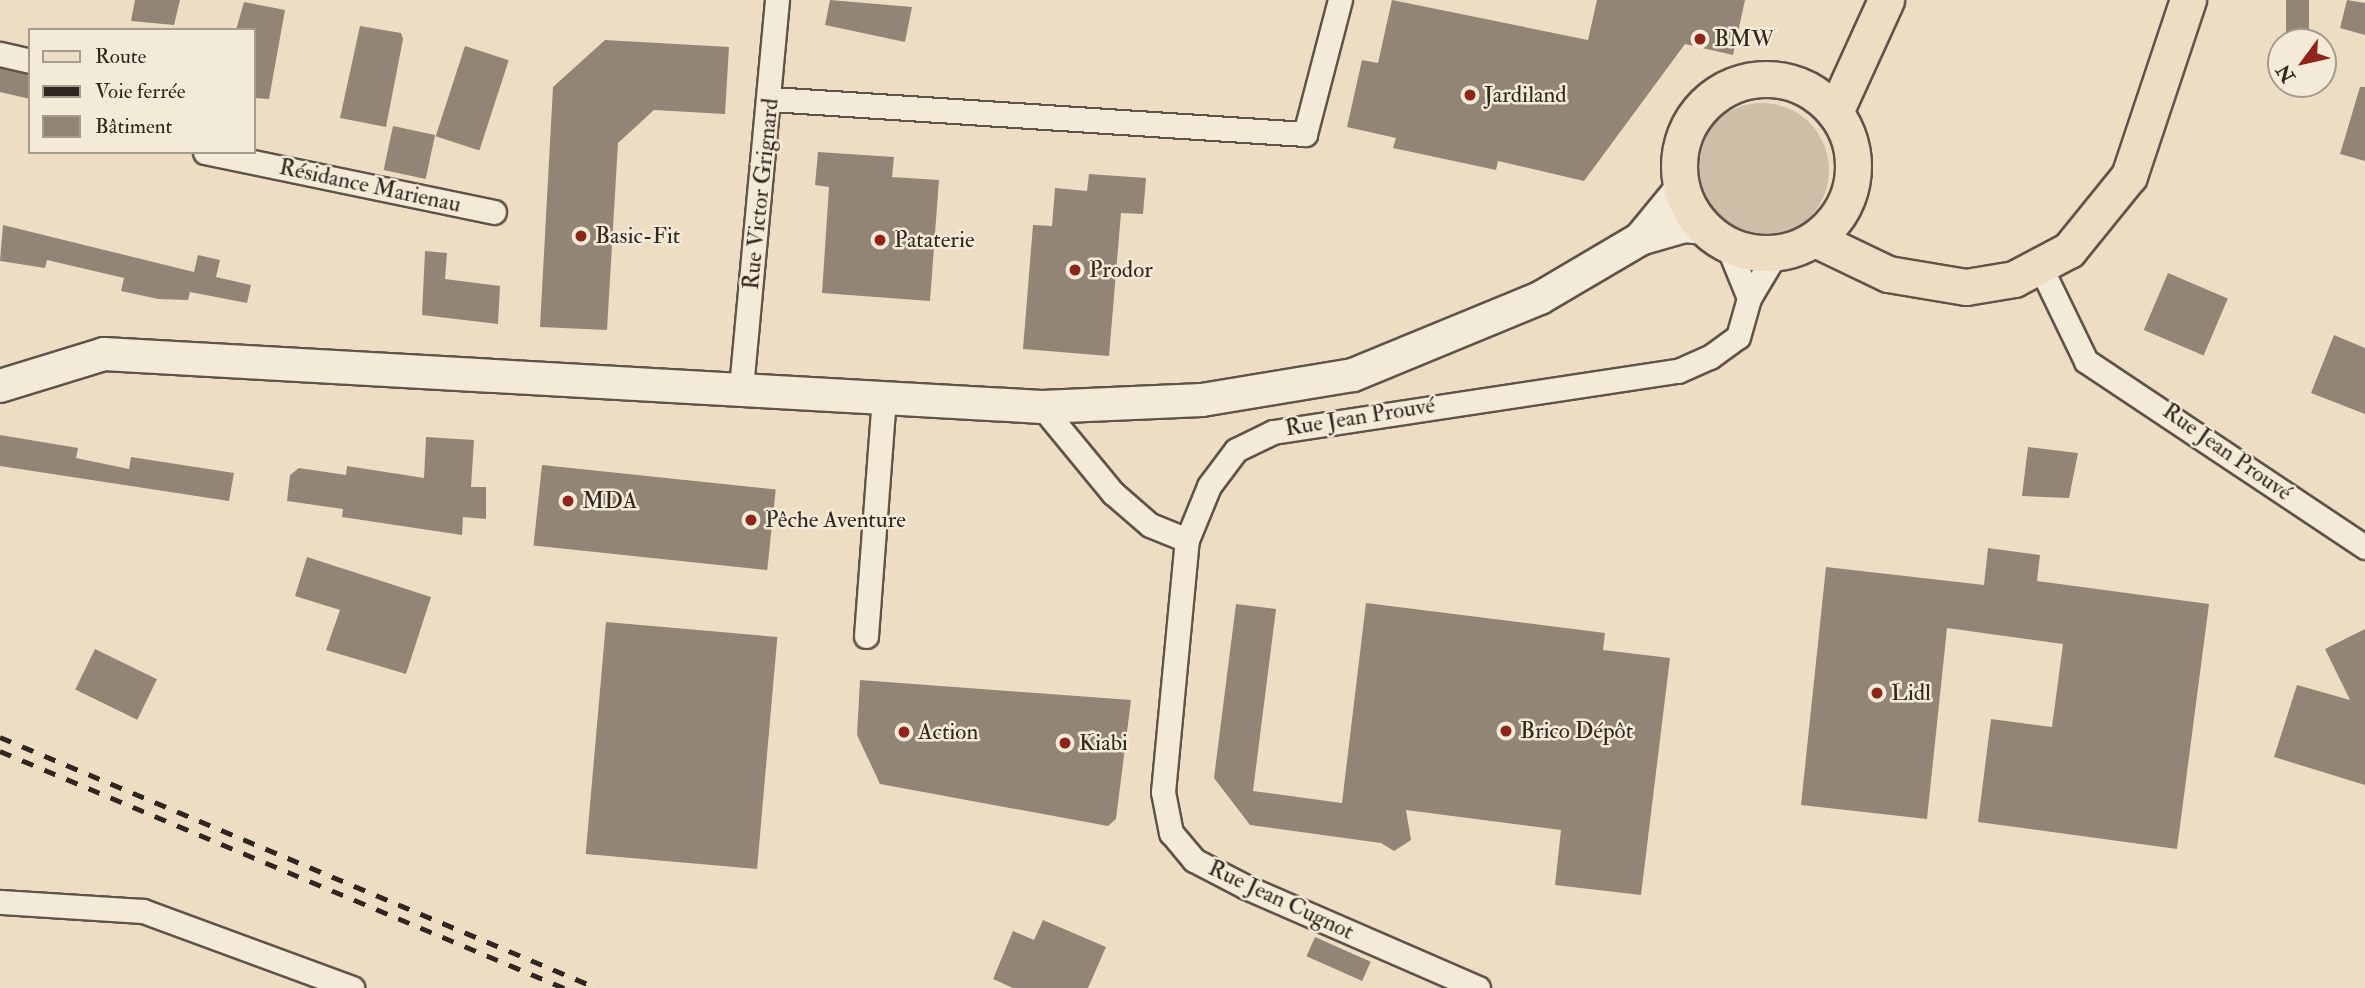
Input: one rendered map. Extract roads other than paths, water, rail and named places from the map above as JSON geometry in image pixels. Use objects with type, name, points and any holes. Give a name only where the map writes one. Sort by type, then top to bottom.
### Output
[{"type":"main road","points":[[1835,112],[1886,0]]},
{"type":"main road","points":[[1815,239],[1912,281],[1966,287],[2041,268],[2095,223],[2129,176],[2188,0]]},
{"type":"main road","points":[[1801,86],[1869,36]]},
{"type":"main road","points":[[0,386],[104,354],[1042,407],[1202,400],[1353,375],[1540,298],[1640,240],[1685,226],[1776,253],[1815,239],[1844,205],[1853,157],[1835,112],[1801,86],[1746,81],[1707,104],[1686,133],[1682,188],[1640,240]]},
{"type":"main road","points":[[1682,188],[1716,236]]},
{"type":"main road","points":[[1844,205],[1870,261]]},
{"type":"street","name":"Rue Victor Grignard","points":[[741,388],[771,99],[777,0]]},
{"type":"street","points":[[771,99],[1305,134],[1340,0]]},
{"type":"street","points":[[0,54],[28,61]]},
{"type":"street","name":"Résidance Marienau","points":[[215,154],[494,212]]},
{"type":"street","points":[[1716,236],[1749,298]]},
{"type":"street","points":[[1749,298],[1776,253]]},
{"type":"street","name":"Rue Jean Prouvé","points":[[2041,268],[2086,362],[2365,547]]},
{"type":"street","name":"Rue Jean Prouvé","points":[[1187,540],[1209,486],[1236,450],[1273,432],[1678,371],[1738,337],[1749,298]]},
{"type":"street","points":[[866,636],[884,397]]},
{"type":"street","points":[[1042,407],[1113,493],[1150,525],[1187,540]]},
{"type":"street","name":"Rue Jean Cugnot","points":[[1187,540],[1163,792],[1171,832],[1194,860],[1247,887],[1478,988]]},
{"type":"street","points":[[0,902],[143,911],[352,988]]},
{"type":"railway","points":[[0,737],[597,988]]},
{"type":"railway","points":[[0,751],[564,988]]},
{"type":"place","name":"BMW","points":[[1700,39]]},
{"type":"place","name":"Jardiland","points":[[1470,95]]},
{"type":"place","name":"Basic-Fit","points":[[581,236]]},
{"type":"place","name":"Pataterie","points":[[880,240]]},
{"type":"place","name":"Prodor","points":[[1075,270]]},
{"type":"place","name":"MDA","points":[[568,501]]},
{"type":"place","name":"Pêche Aventure","points":[[751,520]]},
{"type":"place","name":"Lidl","points":[[1877,693]]},
{"type":"place","name":"Brico Dépôt","points":[[1506,731]]},
{"type":"place","name":"Action","points":[[904,732]]},
{"type":"place","name":"Kiabi","points":[[1065,743]]}]
